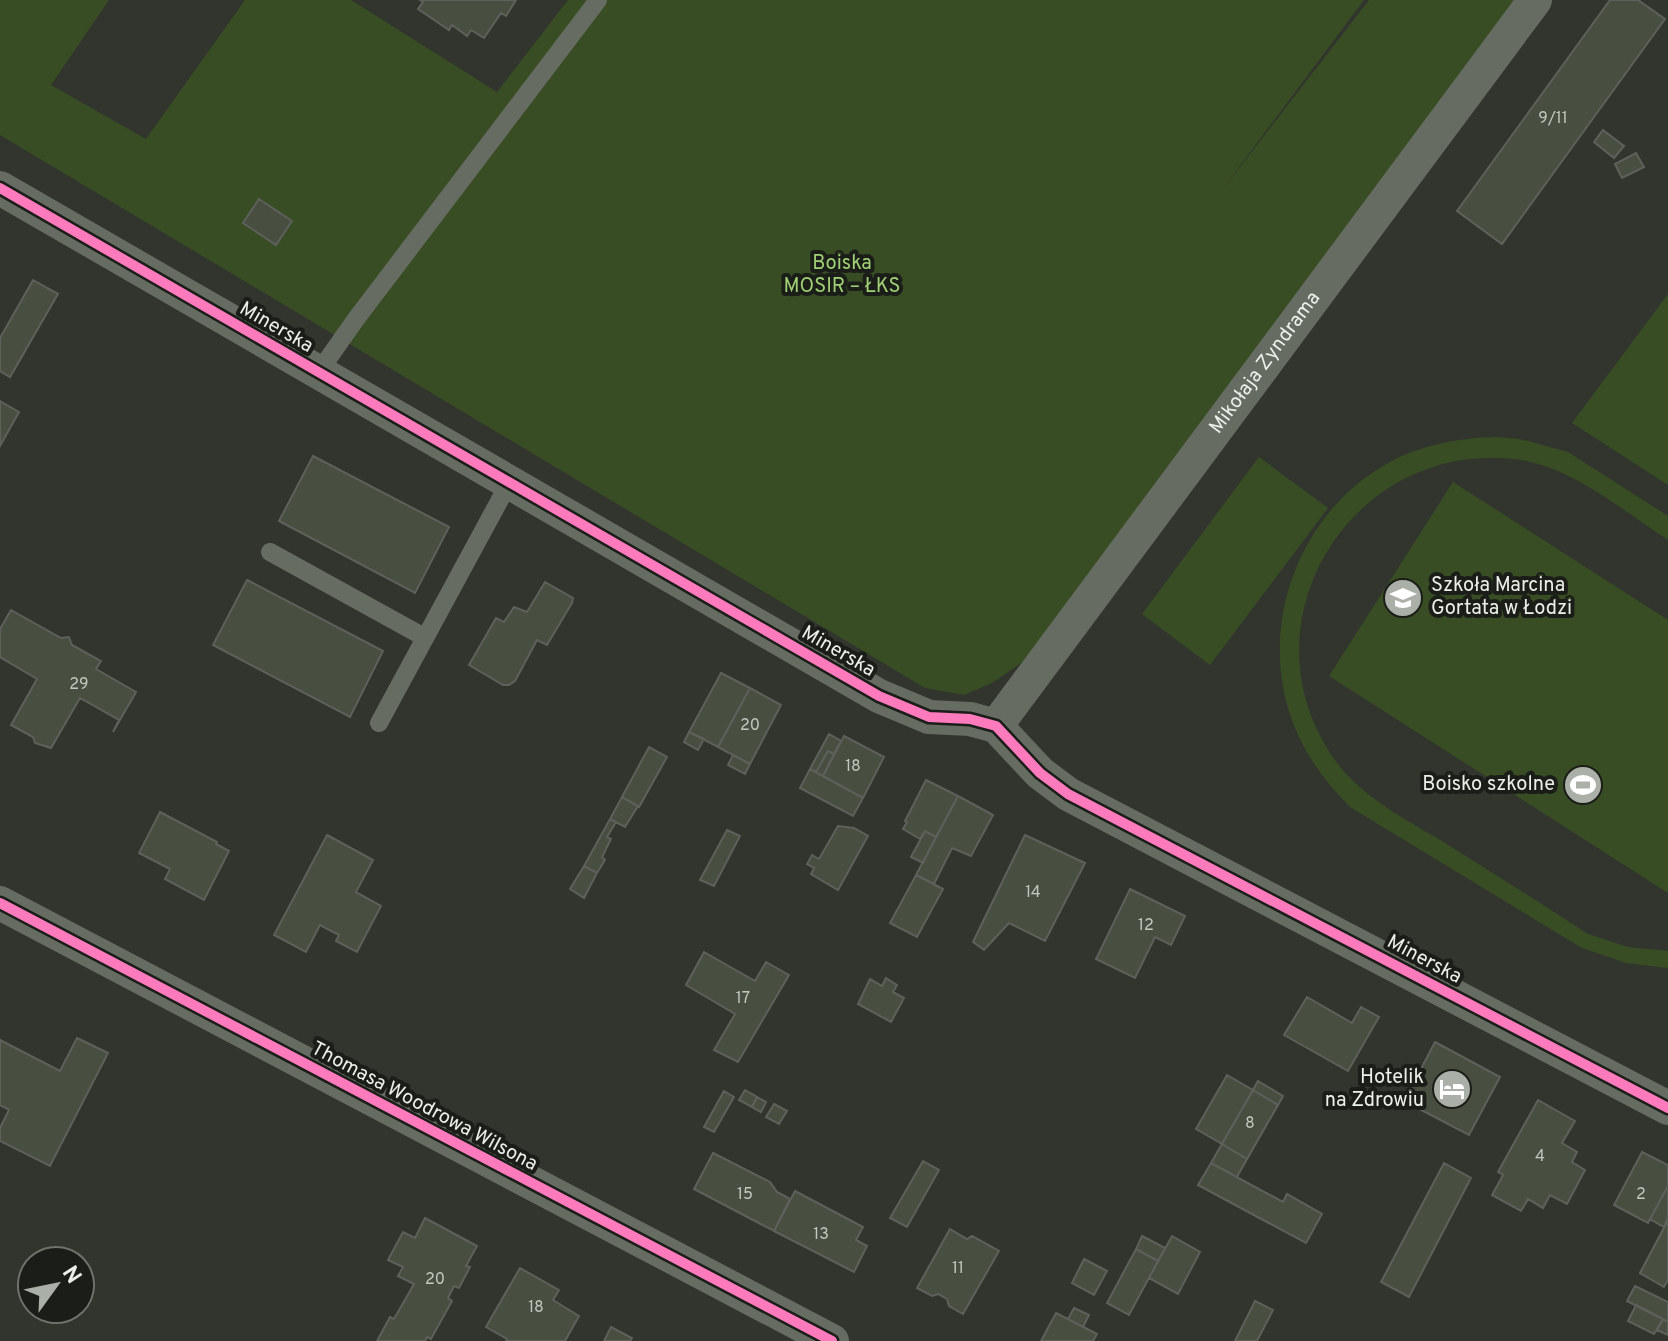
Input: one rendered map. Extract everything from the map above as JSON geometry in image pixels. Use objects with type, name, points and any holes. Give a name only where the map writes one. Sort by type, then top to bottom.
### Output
[{"type":"street","name":"Mikołaja Zyndrama","points":[[996,726],[1535,0]]},
{"type":"street","name":"Minerska","points":[[0,188],[879,696],[929,717],[970,719],[996,726],[1040,773],[1068,794],[1668,1108]]},
{"type":"street","name":"Thomasa Woodrowa Wilsona","points":[[0,903],[832,1341]]},
{"type":"lane","points":[[318,373],[598,0]]},
{"type":"lane","points":[[379,723],[509,483]]},
{"type":"lane","points":[[270,552],[424,637]]},
{"type":"green space","name":"Boiska MOSIR – ŁKS","points":[[0,0],[109,0],[51,85],[146,139],[245,0],[351,0],[497,92],[568,0],[1364,0],[1219,194],[1369,0],[1518,0],[1024,661],[992,683],[964,695],[925,688],[0,135]]},
{"type":"green space","points":[[1668,294],[1668,485],[1572,423]]},
{"type":"green space","points":[[1496,437],[1520,439],[1568,452],[1668,516],[1668,540],[1595,490],[1535,463],[1514,459],[1456,461],[1404,479],[1360,510],[1327,552],[1306,600],[1299,653],[1308,707],[1335,760],[1371,797],[1588,934],[1628,947],[1668,951],[1668,968],[1626,963],[1582,948],[1350,807],[1319,770],[1295,728],[1283,689],[1280,649],[1284,609],[1295,571],[1313,535],[1337,504],[1367,477],[1402,456],[1448,442]]},
{"type":"green space","points":[[1259,457],[1328,508],[1210,665],[1142,614]]},
{"type":"green space","name":"Boisko szkolne","points":[[1453,482],[1668,620],[1668,893],[1329,676]]},
{"type":"building","points":[[420,0],[516,0],[506,16],[501,13],[484,38],[471,30],[467,36],[452,25],[449,30],[418,9],[423,2]]},
{"type":"building","points":[[1610,0],[1638,0],[1665,19],[1502,244],[1457,211]]},
{"type":"building","points":[[1603,130],[1624,146],[1614,158],[1594,142]]},
{"type":"building","points":[[1636,153],[1644,167],[1622,178],[1615,164]]},
{"type":"building","points":[[259,199],[292,221],[276,245],[243,223]]},
{"type":"building","points":[[33,280],[58,294],[10,377],[0,371],[0,338]]},
{"type":"building","points":[[0,401],[19,412],[0,446]]},
{"type":"building","points":[[313,456],[449,527],[415,593],[279,521]]},
{"type":"building","points":[[247,580],[383,651],[350,717],[213,645]]},
{"type":"building","points":[[545,582],[573,598],[572,603],[547,645],[537,640],[515,681],[503,685],[469,665],[496,618],[504,622],[514,607],[527,612]]},
{"type":"building","points":[[11,610],[61,638],[69,637],[72,645],[101,661],[96,669],[136,692],[113,732],[119,720],[80,698],[51,748],[35,743],[33,737],[11,725],[37,679],[0,657],[0,629]]},
{"type":"building","points":[[721,673],[750,688],[718,747],[689,732]]},
{"type":"building","points":[[750,688],[781,705],[750,764],[718,747]]},
{"type":"building","points":[[689,732],[704,739],[698,750],[684,742]]},
{"type":"building","points":[[829,734],[841,741],[834,754],[828,751],[816,772],[810,769]]},
{"type":"building","points":[[844,736],[884,757],[863,798],[823,776]]},
{"type":"building","points":[[649,747],[667,757],[639,807],[622,797]]},
{"type":"building","points":[[828,751],[834,754],[823,776],[816,772]]},
{"type":"building","points":[[733,755],[750,764],[745,774],[728,765]]},
{"type":"building","points":[[810,769],[863,798],[853,816],[800,788]]},
{"type":"building","points":[[926,780],[958,796],[936,837],[925,831],[920,839],[903,829]]},
{"type":"building","points":[[958,796],[993,815],[971,856],[952,848],[934,884],[916,875]]},
{"type":"building","points":[[622,797],[638,806],[625,827],[610,819]]},
{"type":"building","points":[[160,812],[229,851],[204,900],[165,879],[170,869],[139,853]]},
{"type":"building","points":[[610,819],[616,822],[607,837],[611,839],[602,857],[605,860],[597,873],[584,866]]},
{"type":"building","points":[[838,826],[854,828],[868,836],[838,890],[811,874],[814,868],[807,864],[812,855],[819,859]]},
{"type":"building","points":[[727,830],[740,836],[714,886],[700,880]]},
{"type":"building","points":[[925,831],[936,837],[923,863],[911,857]]},
{"type":"building","points":[[327,835],[373,860],[356,892],[381,906],[357,952],[336,941],[339,935],[320,925],[306,952],[274,935]]},
{"type":"building","points":[[1025,835],[1085,863],[1045,941],[1009,923],[984,950],[973,942]]},
{"type":"building","points":[[584,866],[597,873],[584,898],[570,889]]},
{"type":"building","points":[[916,875],[943,889],[917,937],[890,923]]},
{"type":"building","points":[[1130,889],[1185,916],[1171,945],[1155,937],[1135,978],[1096,959]]},
{"type":"building","points":[[704,952],[755,981],[766,962],[789,975],[738,1062],[714,1050],[735,1014],[686,985]]},
{"type":"building","points":[[886,978],[897,985],[893,992],[904,998],[891,1022],[858,1004],[870,979],[882,986]]},
{"type":"building","points":[[1307,997],[1352,1023],[1361,1007],[1379,1017],[1348,1071],[1284,1035]]},
{"type":"building","points":[[77,1038],[108,1053],[50,1166],[0,1141],[0,1128],[9,1110],[0,1105],[0,1040],[60,1071]]},
{"type":"building","name":"Hotelik na Zdrowiu","points":[[1435,1042],[1500,1077],[1469,1135],[1404,1101]]},
{"type":"building","points":[[1227,1075],[1253,1090],[1222,1144],[1196,1129]]},
{"type":"building","points":[[1258,1081],[1283,1096],[1278,1105],[1253,1090]]},
{"type":"building","points":[[745,1090],[757,1097],[752,1107],[739,1100]]},
{"type":"building","points":[[1253,1090],[1278,1105],[1247,1159],[1222,1144]]},
{"type":"building","points":[[724,1091],[734,1097],[714,1132],[704,1127]]},
{"type":"building","points":[[757,1097],[766,1102],[761,1112],[752,1107]]},
{"type":"building","points":[[1538,1100],[1575,1121],[1562,1143],[1577,1152],[1572,1162],[1585,1170],[1567,1204],[1550,1195],[1543,1208],[1528,1199],[1521,1211],[1492,1195],[1503,1175],[1498,1172]]},
{"type":"building","points":[[774,1104],[787,1111],[779,1124],[766,1117]]},
{"type":"building","points":[[1222,1144],[1247,1159],[1237,1177],[1211,1163]]},
{"type":"building","points":[[1642,1152],[1668,1165],[1668,1186],[1648,1223],[1614,1205]]},
{"type":"building","points":[[713,1153],[770,1182],[777,1192],[790,1199],[774,1231],[694,1189]]},
{"type":"building","points":[[923,1161],[939,1170],[907,1227],[890,1218]]},
{"type":"building","points":[[1211,1163],[1283,1202],[1287,1194],[1322,1214],[1306,1243],[1198,1185]]},
{"type":"building","points":[[1444,1163],[1471,1178],[1409,1297],[1381,1282]]},
{"type":"building","points":[[1668,1186],[1668,1218],[1664,1227],[1650,1219]]},
{"type":"building","points":[[795,1191],[863,1227],[856,1240],[867,1246],[854,1272],[774,1231]]},
{"type":"building","points":[[425,1218],[477,1246],[466,1266],[470,1267],[459,1288],[454,1286],[448,1298],[452,1301],[431,1339],[377,1341],[414,1284],[398,1276],[403,1267],[388,1260],[403,1232],[415,1238]]},
{"type":"building","points":[[1668,1220],[1668,1280],[1664,1287],[1640,1273]]},
{"type":"building","points":[[950,1229],[967,1239],[972,1236],[999,1251],[963,1314],[949,1306],[947,1299],[917,1288]]},
{"type":"building","points":[[1142,1236],[1165,1248],[1158,1261],[1136,1249]]},
{"type":"building","points":[[1172,1236],[1200,1252],[1178,1294],[1149,1278]]},
{"type":"building","points":[[1136,1249],[1158,1261],[1129,1315],[1107,1303]]},
{"type":"building","points":[[1084,1259],[1107,1271],[1094,1295],[1072,1283]]},
{"type":"building","points":[[520,1268],[559,1290],[553,1300],[579,1316],[565,1341],[506,1341],[486,1327]]},
{"type":"building","points":[[1635,1286],[1668,1302],[1668,1322],[1627,1301]]},
{"type":"building","points":[[1255,1301],[1273,1310],[1257,1341],[1235,1341]]},
{"type":"building","points":[[1636,1305],[1663,1319],[1654,1334],[1628,1321]]},
{"type":"building","points":[[1074,1308],[1089,1315],[1083,1327],[1068,1319]]},
{"type":"building","points":[[1056,1313],[1097,1334],[1093,1341],[1041,1341]]},
{"type":"building","points":[[1663,1319],[1668,1322],[1668,1335],[1657,1330]]},
{"type":"building","points":[[611,1327],[632,1338],[630,1341],[604,1341]]},
{"type":"cycle path","points":[[0,188],[879,696],[929,717],[970,719],[996,726],[1040,773],[1068,794],[1668,1108]]},
{"type":"cycle path","points":[[0,903],[832,1341]]},
{"type":"place","name":"Szkoła Marcina Gortata w Łodzi","points":[[1403,598]]},
{"type":"place","name":"Boisko szkolne","points":[[1583,785]]},
{"type":"place","name":"Hotelik na Zdrowiu","points":[[1452,1089]]}]
